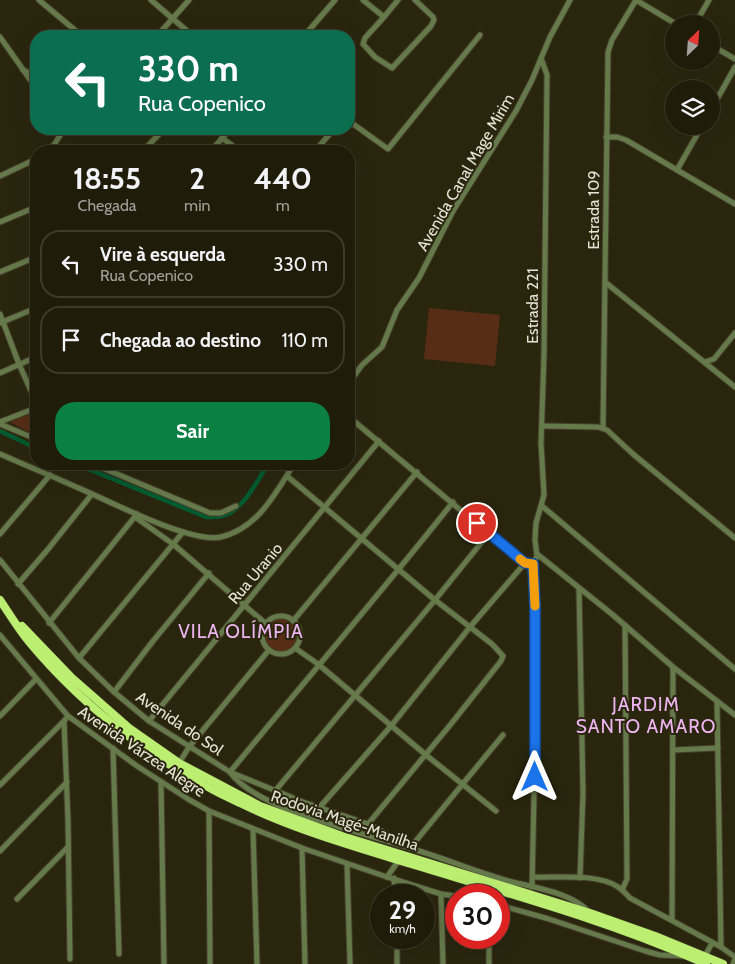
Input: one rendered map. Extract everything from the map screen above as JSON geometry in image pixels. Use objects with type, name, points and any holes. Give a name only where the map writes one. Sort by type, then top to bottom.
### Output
[{"type":"highway","name":"Rodovia Magé-Manilha","points":[[1,603],[31,644],[79,694],[125,733],[176,768],[230,798],[274,818],[322,836],[635,935],[687,955],[723,964]]},
{"type":"highway","name":"Rodovia Magé-Manilha","points":[[8,612],[98,702],[179,763],[240,796],[284,816],[342,836],[590,912],[637,929],[705,960]]},
{"type":"street","points":[[39,0],[75,30]]},
{"type":"street","points":[[151,0],[186,30]]},
{"type":"street","points":[[163,30],[189,0]]},
{"type":"street","points":[[309,30],[335,0]]},
{"type":"street","points":[[363,0],[384,17]]},
{"type":"street","points":[[398,0],[365,38],[363,44],[375,57],[393,68],[431,26],[434,20],[415,0]]},
{"type":"street","name":"Avenida Canal Mage Mirim","points":[[355,375],[362,365],[382,348],[397,310],[419,278],[453,211],[516,111],[556,25],[570,0]]},
{"type":"street","points":[[636,0],[665,17]]},
{"type":"street","name":"Estrada 109","points":[[603,428],[608,52],[612,40],[636,0]]},
{"type":"street","points":[[700,15],[709,0]]},
{"type":"street","points":[[355,125],[388,149],[480,35]]},
{"type":"street","points":[[0,38],[30,80]]},
{"type":"street","points":[[720,50],[735,59]]},
{"type":"street","name":"Estrada 221","points":[[537,554],[536,527],[544,490],[541,443],[543,426],[547,75],[541,58]]},
{"type":"street","points":[[720,94],[735,67]]},
{"type":"street","points":[[22,70],[30,73]]},
{"type":"street","points":[[54,145],[60,135]]},
{"type":"street","points":[[149,145],[158,135]]},
{"type":"street","points":[[217,145],[225,135]]},
{"type":"street","points":[[320,145],[329,135]]},
{"type":"street","points":[[677,170],[697,135]]},
{"type":"street","points":[[606,137],[617,137],[626,140],[735,204]]},
{"type":"street","points":[[222,138],[232,145]]},
{"type":"street","points":[[0,176],[30,162]]},
{"type":"street","points":[[0,222],[30,210]]},
{"type":"street","points":[[0,272],[30,260]]},
{"type":"street","points":[[605,282],[735,387]]},
{"type":"street","points":[[2,323],[30,311]]},
{"type":"street","points":[[0,314],[2,323],[30,389]]},
{"type":"street","points":[[705,362],[714,359],[735,333]]},
{"type":"street","points":[[0,373],[30,359]]},
{"type":"street","points":[[0,423],[30,410]]},
{"type":"street","points":[[355,422],[525,563],[533,564]]},
{"type":"street","points":[[0,423],[30,436]]},
{"type":"street","points":[[543,426],[603,428],[608,430],[633,454],[735,538]]},
{"type":"street","name":"Rua Uranio","points":[[355,470],[379,441]]},
{"type":"street","points":[[1,456],[30,467]]},
{"type":"street","points":[[37,470],[136,515],[194,536],[213,538],[235,532],[250,524],[263,510],[290,470]]},
{"type":"street","points":[[107,470],[210,513],[221,513],[236,506]]},
{"type":"street","name":"Rua Uranio","points":[[149,721],[355,470]]},
{"type":"street","points":[[293,620],[417,472]]},
{"type":"street","points":[[0,534],[50,475]]},
{"type":"street","points":[[287,476],[435,600],[503,654],[503,659],[496,668],[368,824]]},
{"type":"street","points":[[18,584],[92,494]]},
{"type":"street","points":[[452,502],[399,570],[318,664],[230,772],[238,783],[283,807],[499,878],[574,900],[590,912]]},
{"type":"street","points":[[542,506],[735,669]]},
{"type":"street","points":[[136,515],[209,573],[265,623]]},
{"type":"street","points":[[49,623],[136,515]]},
{"type":"street","points":[[79,658],[183,532]]},
{"type":"street","points":[[275,791],[489,533]]},
{"type":"street","points":[[532,887],[535,662],[533,564],[537,554],[625,625],[673,667],[735,715]]},
{"type":"street","name":"Avenida do Sol","points":[[0,560],[79,658],[114,692],[149,721],[230,772],[319,808],[368,824],[389,835],[395,843]]},
{"type":"street","points":[[319,808],[391,726],[470,627],[525,563]]},
{"type":"street","points":[[114,692],[209,573]]},
{"type":"street","points":[[579,588],[583,793],[580,878]]},
{"type":"street","points":[[277,616],[293,620],[300,632],[299,641],[295,648],[282,654],[269,650],[262,638],[262,630],[265,623],[277,616]]},
{"type":"street","points":[[622,890],[627,878],[625,625]]},
{"type":"street","name":"Avenida Várzea Alegre","points":[[0,635],[68,716],[161,782],[209,811],[302,848],[445,895]]},
{"type":"street","points":[[0,649],[6,643]]},
{"type":"street","points":[[295,648],[318,664],[496,811]]},
{"type":"street","points":[[179,763],[189,747],[269,650]]},
{"type":"street","points":[[672,920],[673,667]]},
{"type":"street","points":[[0,716],[36,679]]},
{"type":"street","points":[[718,701],[721,947]]},
{"type":"street","points":[[0,785],[68,716]]},
{"type":"street","points":[[64,721],[70,959]]},
{"type":"street","points":[[410,848],[503,735]]},
{"type":"street","points":[[112,748],[119,954]]},
{"type":"street","points":[[672,750],[718,748]]},
{"type":"street","points":[[0,851],[67,782]]},
{"type":"street","points":[[161,782],[164,964]]},
{"type":"street","points":[[209,811],[210,964]]},
{"type":"street","points":[[253,829],[258,964]]},
{"type":"street","points":[[17,899],[68,847]]},
{"type":"street","points":[[302,848],[305,964]]},
{"type":"street","points":[[387,877],[399,860]]},
{"type":"street","points":[[348,864],[350,964]]},
{"type":"street","points":[[533,877],[602,880],[616,885],[630,898],[721,947],[735,958],[733,964]]},
{"type":"street","points":[[394,878],[394,884]]},
{"type":"street","points":[[441,894],[443,964]]},
{"type":"street","points":[[510,908],[652,953],[669,956],[687,955]]},
{"type":"street","points":[[705,960],[712,943]]},
{"type":"street","points":[[397,949],[397,964]]},
{"type":"street","points":[[489,949],[489,964]]},
{"type":"shaded area","points":[[429,308],[500,315],[495,366],[424,359]]},
{"type":"shaded area","points":[[30,414],[30,433],[10,422]]},
{"type":"shaded area","points":[[281,619],[293,623],[297,635],[293,647],[281,651],[269,647],[265,635],[269,623]]},
{"type":"waterway","points":[[0,431],[30,445]]},
{"type":"waterway","points":[[91,470],[206,517],[216,517],[230,513],[243,502],[264,470]]},
{"type":"slow traffic","points":[[520,559],[525,563],[533,564],[535,606]]},
{"type":"district","name":"VILA OLÍMPIA","points":[[241,631]]},
{"type":"district","name":"JARDIM SANTO AMARO","points":[[646,715]]},
{"type":"route","points":[[477,523],[525,563],[533,564],[535,606],[535,777]]}]
